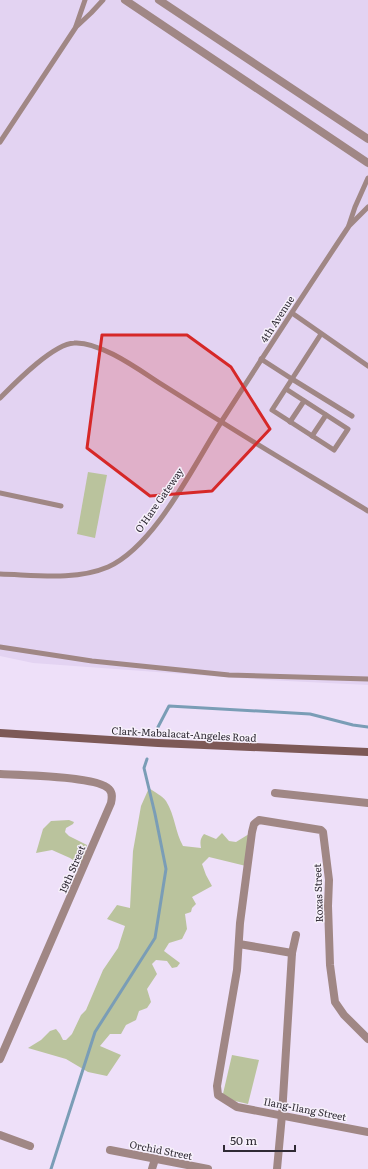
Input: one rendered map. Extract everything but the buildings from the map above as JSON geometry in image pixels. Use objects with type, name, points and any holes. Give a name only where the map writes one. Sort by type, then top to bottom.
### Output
[{"type":"main road","name":"Clark-Mabalacat-Angeles Road","points":[[0,733],[158,743],[368,752]]},
{"type":"street","points":[[125,0],[368,163]]},
{"type":"street","points":[[159,0],[368,139]]},
{"type":"street","name":"19th Street","points":[[0,774],[75,779],[104,784],[109,788],[112,794],[111,803],[0,1059]]},
{"type":"street","points":[[275,793],[368,803]]},
{"type":"street","name":"Roxas Street","points":[[239,944],[244,888],[254,824],[259,820],[321,830],[323,832],[329,880],[328,906],[330,965],[335,1002],[344,1015],[368,1039]]},
{"type":"street","points":[[277,1169],[282,1115],[292,953],[296,934]]},
{"type":"street","points":[[239,944],[292,953]]},
{"type":"street","name":"Ilang-Ilang Street","points":[[239,944],[238,970],[217,1086],[218,1095],[237,1106],[368,1132]]},
{"type":"street","points":[[0,1136],[30,1146]]},
{"type":"street","name":"Orchid Street","points":[[110,1150],[208,1169]]},
{"type":"street","points":[[152,1169],[155,1159]]},
{"type":"lane","points":[[76,27],[84,0]]},
{"type":"lane","points":[[0,142],[76,27],[103,0]]},
{"type":"lane","name":"4th Avenue","points":[[349,226],[355,207],[368,178]]},
{"type":"lane","name":"4th Avenue","points":[[221,422],[349,226],[368,207]]},
{"type":"lane","points":[[292,313],[368,366]]},
{"type":"lane","points":[[286,389],[348,429],[334,450],[272,410],[321,334]]},
{"type":"lane","points":[[0,398],[48,355],[68,344],[83,343],[96,347],[125,361],[221,422],[368,510]]},
{"type":"lane","points":[[261,359],[352,416]]},
{"type":"lane","points":[[290,422],[304,401]]},
{"type":"lane","points":[[312,436],[326,415]]},
{"type":"lane","name":"O'Hare Gateway","points":[[0,574],[66,575],[88,573],[108,566],[123,558],[140,544],[154,528],[172,502],[221,422]]},
{"type":"lane","points":[[0,493],[61,506]]},
{"type":"lane","points":[[0,646],[92,661],[229,675],[368,679]]},
{"type":"highlighted area","points":[[102,335],[187,335],[231,367],[270,429],[212,491],[150,496],[87,448]]},
{"type":"shaded area","points":[[0,0],[368,0],[368,685],[267,680],[33,663],[0,656]]},
{"type":"green space","points":[[88,472],[107,475],[95,538],[77,534]]},
{"type":"green space","points":[[149,788],[165,799],[169,806],[183,846],[201,848],[200,844],[204,834],[216,839],[222,833],[229,841],[236,842],[249,834],[246,866],[209,857],[202,864],[212,886],[192,897],[196,904],[192,908],[191,912],[185,914],[187,929],[182,939],[169,943],[164,951],[180,963],[177,967],[172,968],[167,961],[156,960],[152,964],[157,974],[147,989],[151,1002],[147,1008],[139,1011],[136,1020],[126,1025],[121,1034],[110,1034],[100,1046],[121,1055],[107,1076],[88,1072],[66,1059],[28,1048],[41,1040],[50,1031],[56,1029],[63,1040],[66,1040],[72,1034],[81,1015],[86,1010],[103,970],[118,948],[125,926],[107,919],[117,905],[130,908],[133,851],[141,806]]},
{"type":"green space","points":[[69,820],[74,822],[66,828],[65,832],[69,836],[87,845],[82,866],[70,858],[52,850],[36,853],[43,829],[51,821]]},
{"type":"green space","points":[[232,1055],[259,1060],[248,1104],[222,1098]]},
{"type":"waterway","points":[[158,727],[169,706],[310,714],[353,725],[368,727]]},
{"type":"waterway","points":[[51,1169],[95,1032],[155,938],[166,869],[144,768],[147,759]]}]
